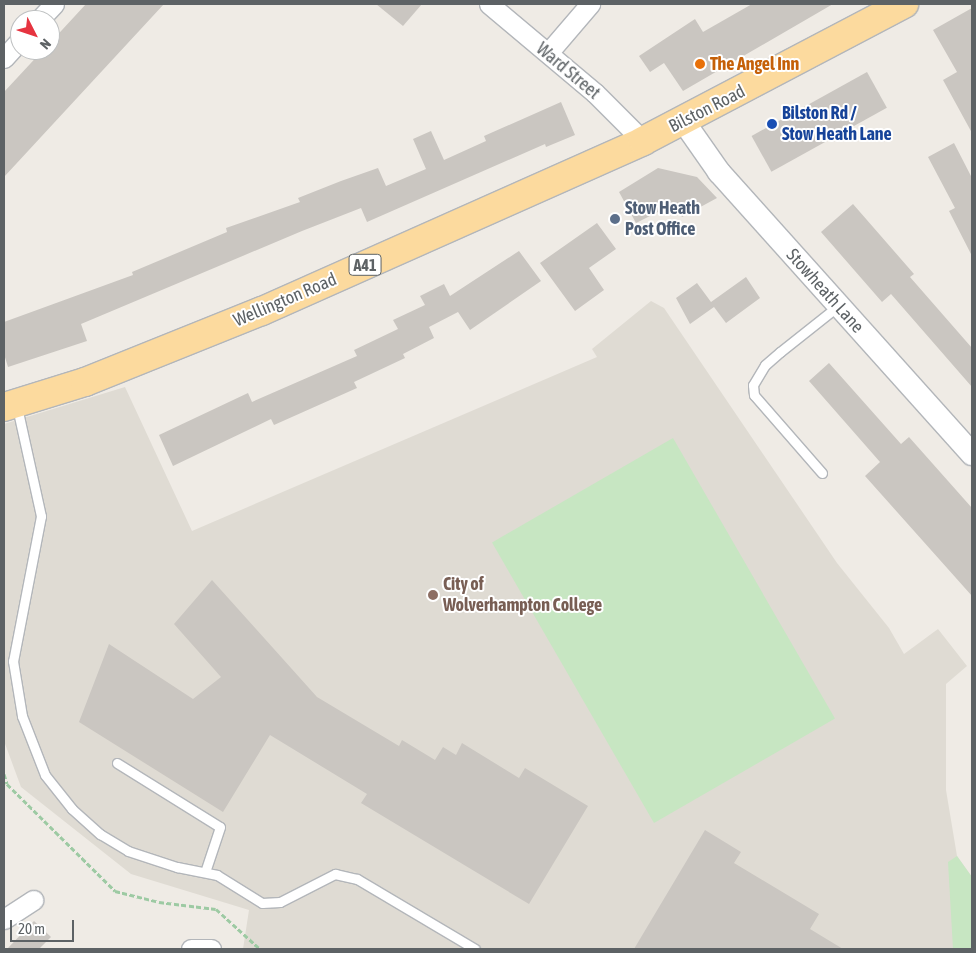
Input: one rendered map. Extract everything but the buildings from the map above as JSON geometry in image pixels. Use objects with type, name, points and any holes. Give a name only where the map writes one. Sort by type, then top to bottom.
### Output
[{"type":"highway","name":"Bilston Road","points":[[643,141],[684,122],[904,4]]},
{"type":"highway","name":"Wellington Road","points":[[10,405],[85,382],[262,312],[643,141]]},
{"type":"street","name":"Ward Street","points":[[489,4],[595,93],[643,141]]},
{"type":"street","points":[[548,54],[590,4]]},
{"type":"street","name":"Stowheath Lane","points":[[684,122],[719,172],[972,454]]},
{"type":"street","points":[[4,918],[32,900]]},
{"type":"street","points":[[191,949],[211,949]]},
{"type":"lane","points":[[822,473],[754,395],[752,385],[765,366],[780,352],[838,306]]},
{"type":"lane","points":[[10,405],[41,516],[13,661],[22,716],[44,774],[72,809],[100,834],[128,851],[217,875],[262,903],[280,902],[335,874],[357,879],[475,949]]},
{"type":"lane","points":[[117,764],[220,827],[205,872]]},
{"type":"path","points":[[4,774],[7,784],[115,891],[160,902],[216,910],[260,949]]},
{"type":"shaded area","name":"City of Wolverhampton College","points":[[651,301],[664,308],[837,563],[889,628],[904,654],[938,629],[967,666],[946,684],[946,790],[957,856],[972,877],[972,949],[243,949],[249,910],[131,874],[21,787],[4,741],[4,424],[125,387],[192,531],[597,357],[592,349]]},
{"type":"green space","points":[[673,438],[835,719],[654,823],[492,542]]},
{"type":"green space","points":[[957,856],[972,877],[972,949],[953,949],[948,862]]},
{"type":"place","name":"The Angel Inn","points":[[700,64]]},
{"type":"place","name":"Bilston Rd / Stow Heath Lane","points":[[772,124]]},
{"type":"place","name":"Stow Heath Post Office","points":[[615,219]]},
{"type":"place","name":"City of Wolverhampton College","points":[[433,595]]}]
